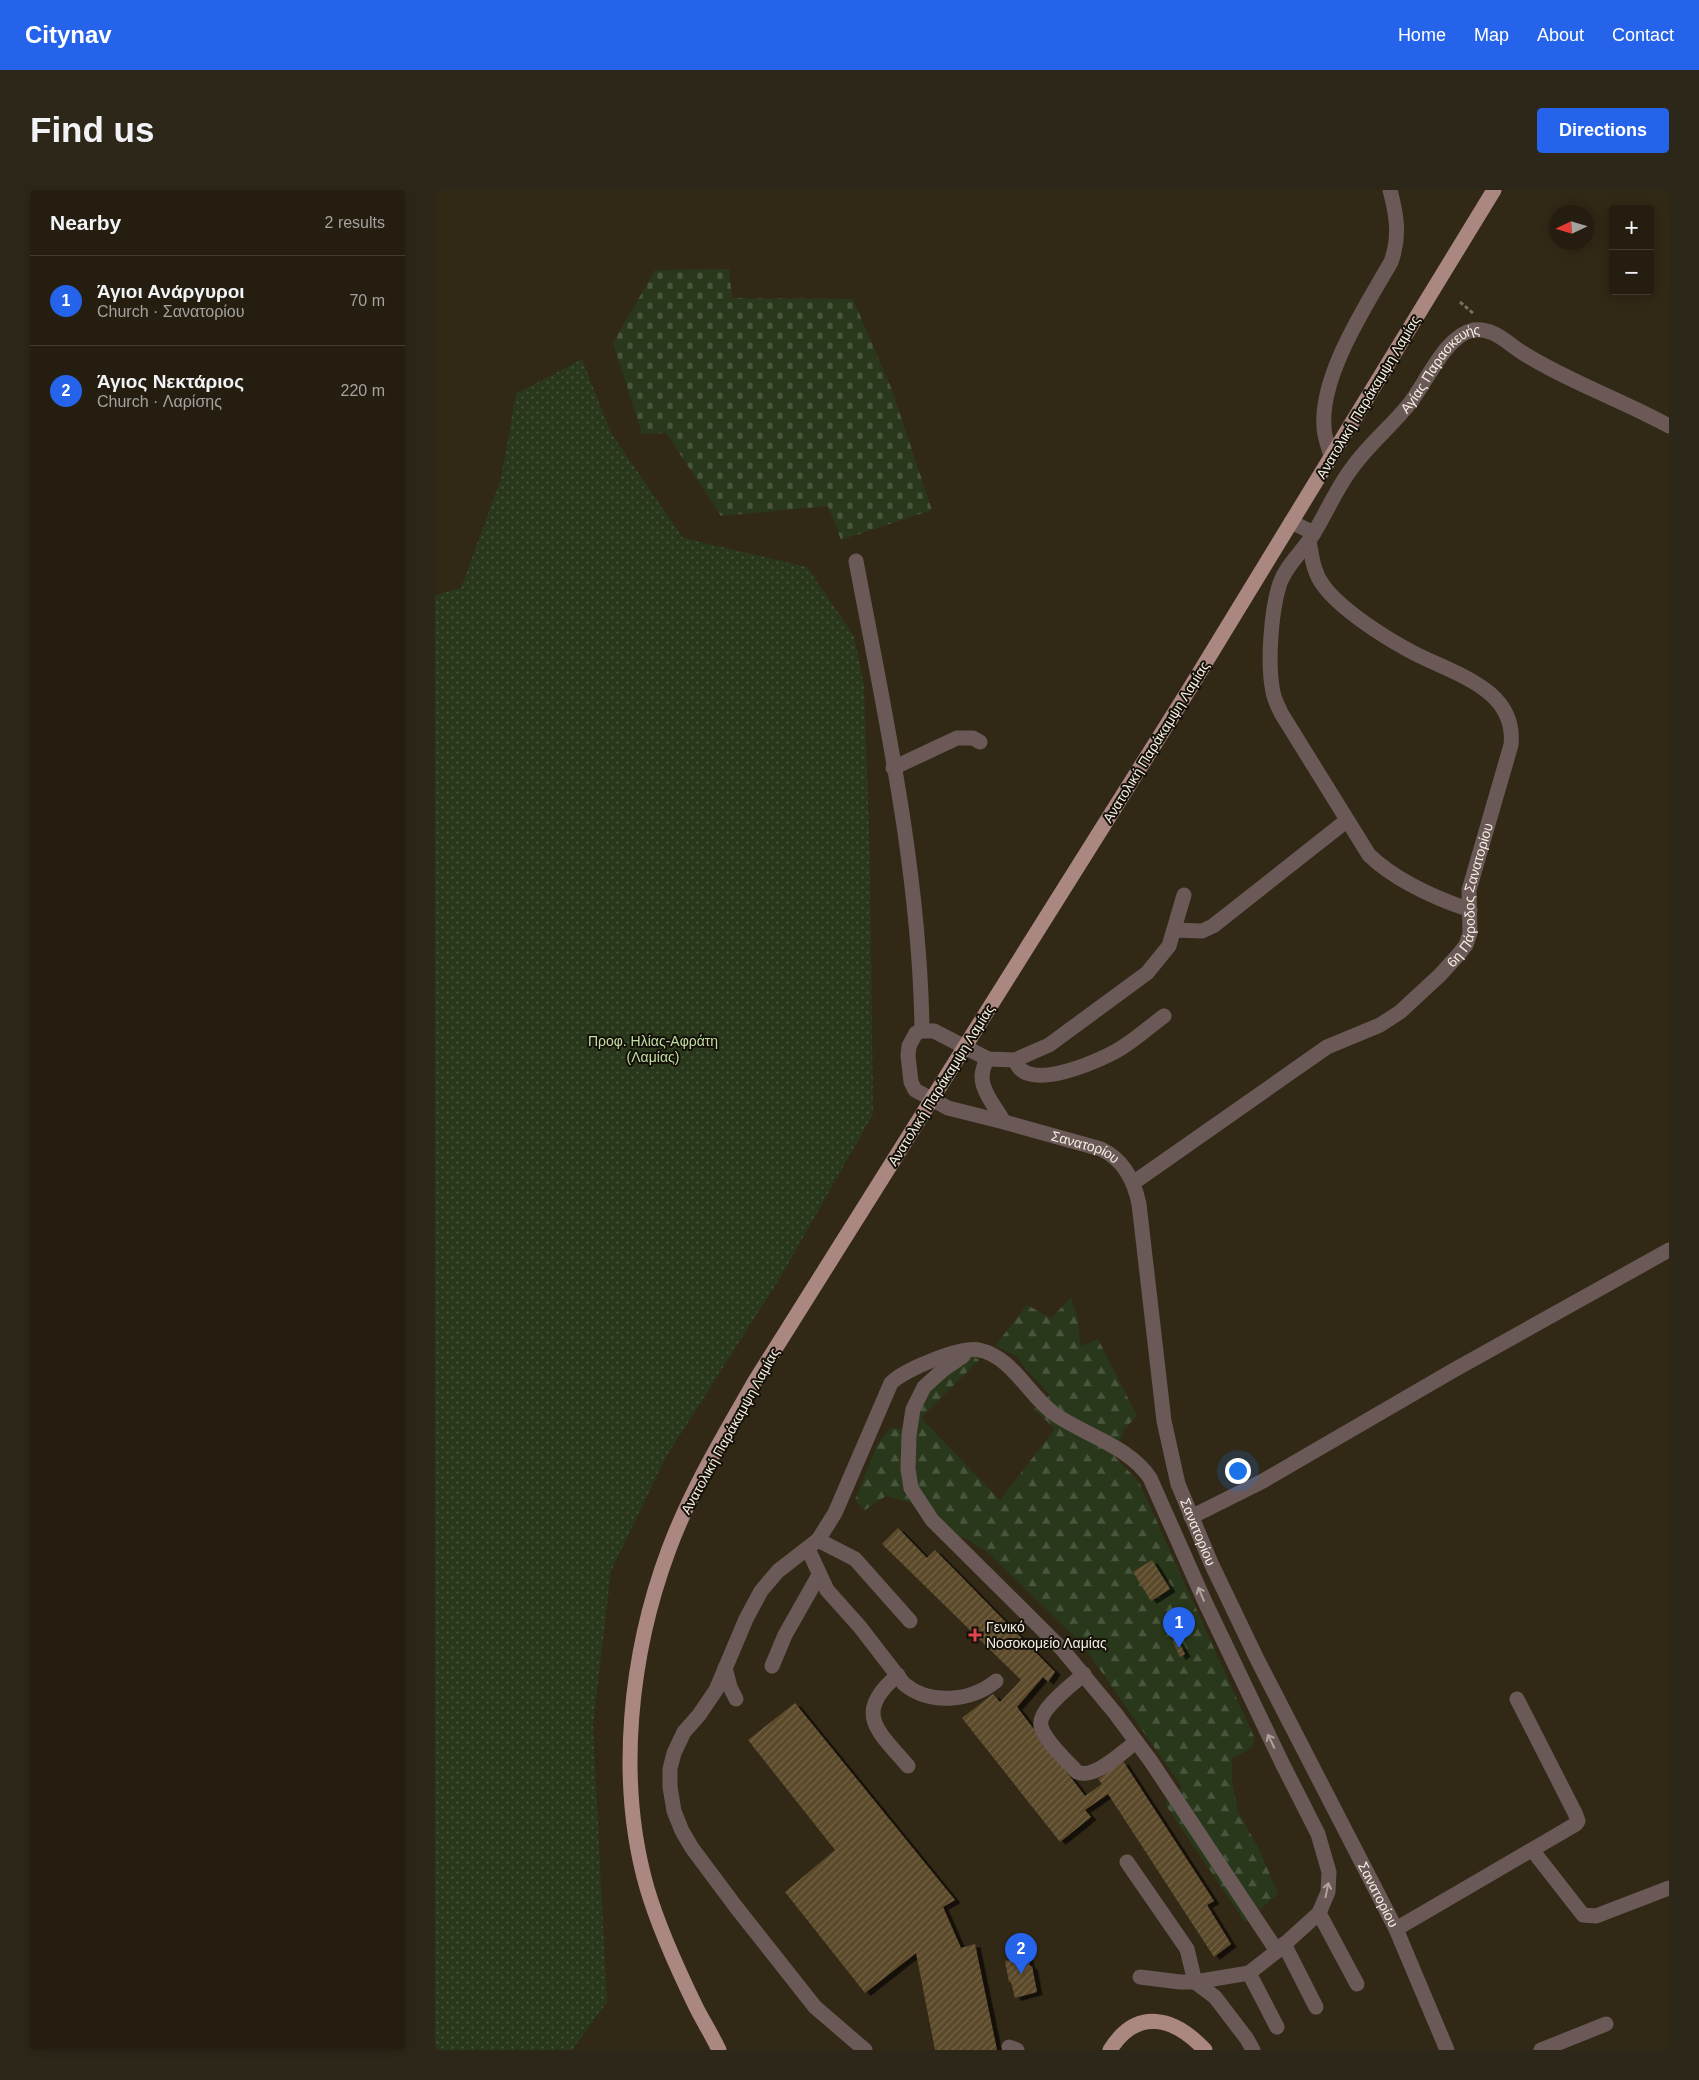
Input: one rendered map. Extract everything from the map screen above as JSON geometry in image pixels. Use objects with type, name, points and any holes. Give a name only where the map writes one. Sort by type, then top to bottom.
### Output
[{"type":"main road","name":"Ανατολική Παράκαμψη Λαμίας","points":[[719,2047],[696,2008],[654,1911],[646,1886],[635,1829],[631,1783],[633,1711],[637,1670],[650,1608],[669,1548],[698,1485],[781,1338],[1185,696],[1494,190]]},
{"type":"main road","points":[[1110,2050],[1125,2031],[1139,2024],[1150,2022],[1166,2023],[1179,2028],[1205,2050]]},
{"type":"street","points":[[1331,457],[1324,428],[1324,410],[1335,371],[1348,338],[1396,250],[1398,222],[1390,190]]},
{"type":"street","name":"Αγίας Παρασκευής","points":[[1470,910],[1420,888],[1384,868],[1369,855],[1275,700],[1271,659],[1275,600],[1286,570],[1311,538],[1342,482],[1364,452],[1411,402],[1441,357],[1459,337],[1473,330],[1494,333],[1539,362],[1616,398],[1669,426]]},
{"type":"street","points":[[1291,522],[1311,538]]},
{"type":"street","name":"6η Πάροδος Σανατορίου","points":[[1133,1183],[1327,1047],[1381,1024],[1400,1012],[1440,976],[1463,949],[1470,933],[1469,890],[1511,745],[1513,730],[1509,719],[1505,711],[1483,687],[1398,644],[1361,618],[1327,590],[1313,566],[1311,538]]},
{"type":"street","points":[[856,561],[874,650],[915,907],[921,973],[922,1030],[934,1031],[988,1059],[1015,1060],[1049,1046],[1132,986],[1159,960],[1169,946],[1184,895]]},
{"type":"street","points":[[893,768],[957,738],[973,738],[980,742]]},
{"type":"street","points":[[1174,930],[1202,931],[1213,926],[1341,825]]},
{"type":"street","points":[[1015,1060],[1019,1069],[1027,1075],[1054,1074],[1108,1056],[1126,1045],[1164,1016]]},
{"type":"street","name":"Σανατορίου","points":[[922,1030],[916,1033],[909,1046],[909,1073],[915,1090],[948,1108],[1101,1149],[1120,1162],[1133,1183],[1139,1204],[1164,1421],[1173,1466],[1191,1517],[1257,1659],[1396,1929],[1447,2050]]},
{"type":"street","points":[[988,1059],[982,1068],[981,1078],[985,1091],[1004,1122]]},
{"type":"street","points":[[1191,1517],[1263,1482],[1454,1370],[1669,1250]]},
{"type":"street","points":[[978,1349],[960,1357],[924,1387],[913,1409],[909,1435],[908,1470],[911,1488],[932,1520],[986,1572],[1084,1674],[1136,1742],[1281,1948],[1316,2007]]},
{"type":"street","points":[[865,2050],[815,2007],[736,1908],[692,1848],[682,1830],[675,1811],[670,1787],[670,1769],[674,1753],[684,1732],[699,1715],[716,1690],[746,1619],[761,1591],[778,1571],[813,1544],[835,1513],[891,1383],[905,1373],[951,1354],[978,1349],[988,1352],[1003,1362],[1051,1411],[1135,1460],[1150,1478],[1205,1602],[1318,1834],[1326,1855],[1329,1872],[1328,1892],[1319,1913],[1281,1948],[1249,1973],[1195,1982],[1140,1977]]},
{"type":"street","points":[[1150,1478],[1173,1466]]},
{"type":"street","points":[[813,1544],[819,1575],[832,1597],[860,1627],[911,1689],[920,1694],[944,1698],[959,1698],[979,1692],[996,1681]]},
{"type":"street","points":[[813,1544],[855,1558],[910,1621]]},
{"type":"street","points":[[772,1666],[785,1635],[819,1575]]},
{"type":"street","points":[[725,1668],[730,1687],[736,1699]]},
{"type":"street","points":[[1084,1674],[1043,1713],[1040,1724],[1044,1733],[1077,1772],[1084,1774],[1093,1773],[1136,1742]]},
{"type":"street","points":[[898,1675],[885,1686],[875,1700],[873,1717],[880,1733],[908,1766]]},
{"type":"street","points":[[1396,1929],[1533,1851],[1578,1821],[1517,1699]]},
{"type":"street","points":[[1533,1851],[1583,1914],[1596,1916],[1669,1888]]},
{"type":"street","points":[[1127,1862],[1187,1949],[1195,1982],[1215,1997],[1247,2039],[1253,2050]]},
{"type":"street","points":[[1319,1913],[1357,1984]]},
{"type":"street","points":[[1249,1973],[1277,2027]]},
{"type":"street","points":[[1215,1997],[1225,1977]]},
{"type":"street","points":[[1541,2050],[1606,2024]]},
{"type":"green space","points":[[729,269],[732,298],[853,299],[892,390],[932,510],[841,540],[828,506],[721,516],[666,433],[642,434],[613,343],[655,270]]},
{"type":"green space","name":"Προφ. Ηλίας-Αφράτη (Λαμίας)","points":[[582,359],[611,433],[683,538],[807,567],[854,636],[864,685],[870,861],[873,1114],[780,1278],[666,1457],[611,1571],[593,1725],[607,2002],[572,2050],[435,2050],[435,595],[461,588],[501,478],[516,394]]},
{"type":"green space","points":[[1071,1298],[1077,1316],[1081,1346],[1098,1339],[1137,1416],[1124,1429],[1115,1457],[1139,1482],[1255,1739],[1251,1748],[1232,1759],[1232,1782],[1238,1811],[1260,1851],[1278,1894],[1245,1922],[1165,1804],[1182,1787],[1082,1644],[986,1551],[965,1538],[956,1536],[929,1508],[886,1496],[865,1510],[855,1500],[878,1443],[891,1428],[914,1429],[920,1408],[930,1390],[972,1355],[979,1360],[921,1418],[1000,1500],[1055,1429],[1034,1409],[1050,1395],[1024,1367],[1017,1356],[995,1346],[1027,1305],[1051,1318]]},
{"type":"building","points":[[898,1528],[927,1558],[935,1550],[1055,1672],[1048,1682],[1043,1677],[1017,1707],[1085,1796],[1102,1784],[1098,1779],[1123,1761],[1214,1901],[1207,1905],[1231,1944],[1214,1957],[1108,1794],[1085,1810],[1091,1817],[1060,1842],[962,1718],[993,1694],[1000,1702],[1021,1680],[882,1544]]},
{"type":"building","points":[[1152,1560],[1170,1589],[1151,1601],[1133,1572]]},
{"type":"building","points":[[1175,1639],[1176,1641],[1178,1640],[1185,1654],[1180,1657],[1173,1642]]},
{"type":"building","points":[[795,1703],[955,1900],[943,1907],[961,1948],[975,1944],[997,2050],[935,2050],[916,1953],[865,1993],[785,1892],[835,1850],[748,1740]]},
{"type":"building","points":[[1017,1954],[1024,1957],[1027,1956],[1030,1966],[1032,1966],[1037,1992],[1015,1998],[1011,1982],[1009,1982],[1005,1961],[1011,1960]]},
{"type":"place","name":"Γενικό Νοσοκομείο Λαμίας","points":[[975,1635]]},
{"type":"place","name":"Άγιοι Ανάργυροι","points":[[1179,1648]]},
{"type":"place","name":"Άγιος Νεκτάριος","points":[[1021,1974]]}]
